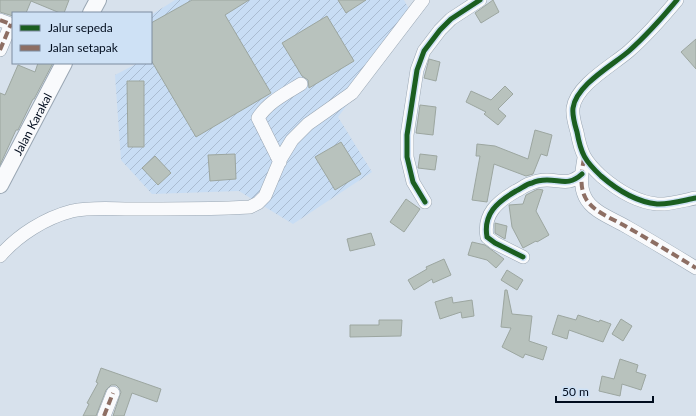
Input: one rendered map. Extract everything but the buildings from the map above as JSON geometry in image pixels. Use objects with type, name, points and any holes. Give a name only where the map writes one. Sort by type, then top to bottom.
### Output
[{"type":"main road","points":[[92,12],[98,0]]},
{"type":"main road","name":"Jalan Karakal","points":[[0,185],[63,64]]},
{"type":"street","points":[[0,256],[23,234],[46,222],[72,212],[95,209],[229,208],[250,206],[258,202],[265,196],[287,148],[300,131],[352,93],[423,0]]},
{"type":"street","points":[[425,202],[413,182],[409,171],[406,153],[407,135],[417,70],[424,51],[440,30],[451,19],[480,0]]},
{"type":"street","points":[[676,0],[653,28],[639,42],[594,78],[583,89],[573,107],[579,143],[584,158],[582,189],[585,198],[596,209],[696,268]]},
{"type":"street","points":[[0,50],[8,23]]},
{"type":"street","points":[[280,162],[258,118],[263,110],[270,104],[301,84]]},
{"type":"street","points":[[584,158],[614,186],[639,199],[658,204],[696,198]]},
{"type":"street","points":[[523,257],[495,243],[487,237],[485,227],[491,210],[502,199],[531,183],[547,180],[563,182],[577,179],[582,174]]},
{"type":"street","points":[[104,416],[113,393]]},
{"type":"shaded area","points":[[175,0],[404,0],[413,16],[338,117],[372,172],[293,224],[239,191],[152,194],[121,160],[115,75],[136,64],[152,64],[152,14]]},
{"type":"marked path","points":[[0,20],[12,25]]},
{"type":"marked path","points":[[0,50],[11,24]]},
{"type":"marked path","points":[[584,158],[582,167],[582,188],[585,197],[593,207],[604,215],[636,232],[696,268]]},
{"type":"marked path","points":[[104,416],[113,393]]},
{"type":"cycle path","points":[[425,202],[413,182],[407,157],[407,135],[417,70],[424,51],[440,30],[451,19],[480,0]]},
{"type":"cycle path","points":[[677,0],[636,45],[596,76],[581,91],[573,108],[573,114],[584,157],[596,171],[613,186],[634,198],[649,203],[671,203],[696,198]]},
{"type":"cycle path","points":[[523,257],[495,243],[487,237],[486,229],[489,215],[497,204],[528,184],[544,180],[565,182],[573,180],[582,174]]}]
